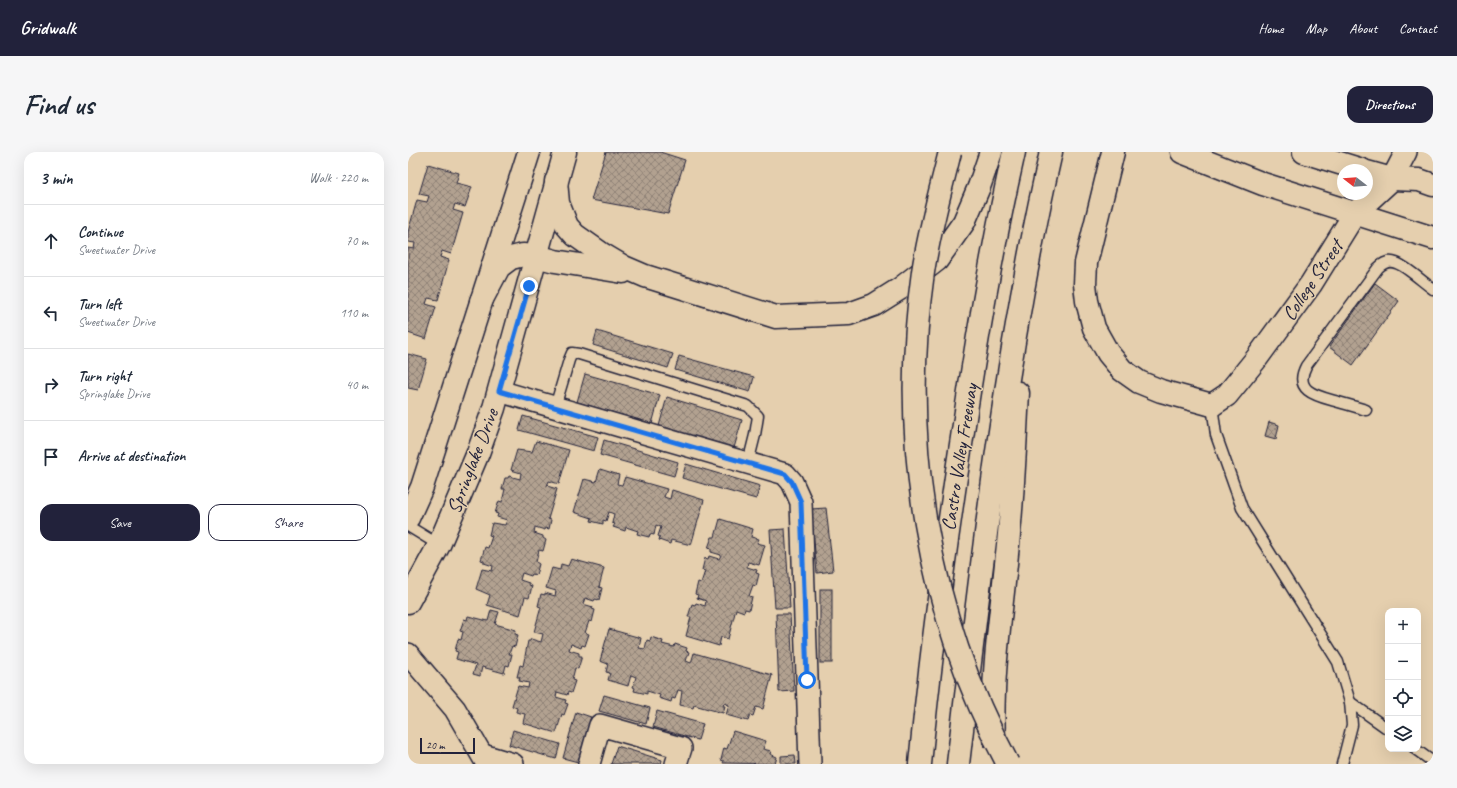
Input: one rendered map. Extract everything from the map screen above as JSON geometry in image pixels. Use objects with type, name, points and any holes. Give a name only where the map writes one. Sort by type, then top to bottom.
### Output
[{"type":"main road","name":"Springlake Drive","points":[[408,518],[422,487],[458,379],[481,301],[529,152]]},
{"type":"main road","name":"Springlake Drive","points":[[408,602],[439,545],[478,453],[499,391],[565,152]]},
{"type":"main road","points":[[950,152],[931,231],[923,271],[918,311],[914,392],[918,472],[931,553],[952,631],[980,707],[1008,764]]},
{"type":"main road","points":[[556,181],[558,203],[567,226],[575,235],[618,264],[646,276],[776,317],[849,314],[874,305],[900,288],[937,260],[964,222],[979,187],[991,152]]},
{"type":"main road","name":"Castro Valley Freeway","points":[[920,764],[937,609],[973,363],[991,257],[1014,152]]},
{"type":"main road","name":"Castro Valley Freeway","points":[[958,764],[993,472],[1026,278],[1041,199],[1052,152]]},
{"type":"main road","points":[[1114,152],[1086,263],[1085,284],[1094,328],[1108,353],[1122,370],[1139,382],[1161,391],[1212,405]]},
{"type":"main road","points":[[1182,152],[1263,184],[1433,238]]},
{"type":"main road","points":[[1304,152],[1343,164]]},
{"type":"main road","points":[[1373,174],[1392,179],[1418,180],[1433,185]]},
{"type":"main road","name":"College Street","points":[[1212,405],[1227,395],[1258,358],[1311,284],[1355,213],[1392,179]]},
{"type":"main road","points":[[481,301],[499,267],[511,258],[523,255],[536,256],[555,261],[646,276]]},
{"type":"main road","points":[[996,764],[993,714],[995,673],[1011,513],[1026,278]]},
{"type":"street","name":"College Street","points":[[1392,179],[1406,152]]},
{"type":"street","points":[[499,391],[785,474],[792,482],[801,502],[810,764]]},
{"type":"street","points":[[408,654],[455,708],[485,760],[512,764]]},
{"type":"street","points":[[589,764],[600,725],[681,748],[676,764]]},
{"type":"lane","points":[[1366,410],[1311,394],[1303,384],[1303,371],[1382,264],[1386,262],[1396,262],[1433,289]]},
{"type":"lane","points":[[555,407],[572,353],[579,354],[748,406],[758,416],[748,463]]},
{"type":"lane","points":[[1212,405],[1216,435],[1242,508],[1338,662],[1350,702],[1352,725],[1342,764]]},
{"type":"lane","points":[[408,526],[439,545]]},
{"type":"lane","points":[[1350,702],[1385,727]]},
{"type":"lane","points":[[1419,752],[1433,762]]},
{"type":"building","points":[[606,152],[660,152],[685,160],[668,214],[591,200]]},
{"type":"building","points":[[428,164],[459,173],[456,183],[472,187],[465,207],[455,204],[453,210],[463,213],[451,254],[442,251],[440,257],[449,260],[438,300],[428,298],[426,304],[436,307],[426,339],[408,333],[408,248],[414,249],[415,243],[408,242],[408,232],[417,200],[427,202],[429,196],[419,194]]},
{"type":"building","points":[[1375,283],[1399,301],[1353,365],[1329,347]]},
{"type":"building","points":[[597,331],[673,354],[668,368],[593,345]]},
{"type":"building","points":[[408,354],[427,359],[418,390],[408,388]]},
{"type":"building","points":[[679,356],[754,377],[750,392],[675,370]]},
{"type":"building","points":[[585,374],[660,395],[652,424],[577,402]]},
{"type":"building","points":[[667,397],[742,420],[734,448],[659,426]]},
{"type":"building","points":[[523,416],[598,437],[594,451],[519,430]]},
{"type":"building","points":[[1269,422],[1279,425],[1276,439],[1265,436]]},
{"type":"building","points":[[604,440],[678,462],[674,476],[600,455]]},
{"type":"building","points":[[536,441],[569,450],[559,484],[549,481],[547,486],[557,489],[548,519],[551,520],[549,529],[546,528],[545,530],[535,527],[534,533],[543,536],[546,540],[543,551],[539,550],[536,562],[539,564],[536,575],[532,574],[531,576],[522,573],[520,580],[529,583],[529,585],[532,586],[529,598],[525,597],[520,615],[487,605],[490,595],[476,589],[482,569],[492,571],[493,566],[484,563],[484,561],[481,560],[485,547],[488,548],[492,536],[489,535],[492,523],[505,525],[507,520],[497,517],[498,514],[495,513],[499,501],[502,502],[505,489],[502,489],[505,478],[508,478],[509,476],[520,479],[521,473],[511,470],[517,450],[532,452]]},
{"type":"building","points":[[686,464],[760,486],[756,499],[682,478]]},
{"type":"building","points":[[600,469],[619,475],[617,484],[622,485],[625,477],[667,489],[664,497],[670,499],[672,490],[704,500],[691,545],[671,540],[670,544],[659,540],[660,537],[658,536],[661,527],[656,525],[654,535],[650,534],[649,537],[637,534],[638,531],[626,527],[625,531],[613,527],[615,524],[612,523],[614,514],[609,512],[606,521],[603,520],[603,524],[591,521],[592,518],[574,512],[584,479],[596,482]]},
{"type":"building","points":[[826,508],[833,571],[817,573],[811,509]]},
{"type":"building","points":[[720,519],[753,529],[751,537],[759,539],[757,543],[765,545],[759,565],[748,562],[747,567],[757,570],[756,573],[759,574],[756,586],[753,585],[749,596],[752,597],[749,610],[745,609],[744,612],[736,609],[728,639],[721,637],[719,646],[686,636],[691,617],[688,617],[692,604],[695,605],[696,603],[705,606],[706,601],[697,598],[698,595],[695,594],[698,582],[701,583],[705,571],[702,570],[705,558],[708,559],[709,556],[719,559],[721,555],[711,552],[711,549],[708,548],[712,537],[715,537]]},
{"type":"building","points":[[785,529],[790,608],[775,608],[770,530]]},
{"type":"building","points":[[571,559],[604,568],[599,587],[602,588],[599,600],[595,599],[594,601],[585,598],[583,604],[593,607],[592,609],[595,610],[592,622],[589,621],[585,633],[589,634],[585,646],[582,645],[581,648],[571,644],[569,650],[579,653],[579,656],[582,656],[578,669],[575,668],[572,680],[575,681],[571,693],[568,692],[567,695],[557,692],[556,697],[566,700],[565,703],[568,704],[564,715],[562,714],[556,733],[523,723],[525,714],[516,712],[517,708],[512,706],[518,686],[528,688],[529,683],[519,681],[520,677],[517,677],[520,665],[523,666],[528,641],[531,639],[541,642],[543,634],[534,632],[541,607],[538,606],[541,594],[545,595],[545,593],[555,596],[556,591],[546,588],[552,568],[560,570],[561,564],[568,566]]},
{"type":"building","points":[[820,589],[832,589],[832,663],[820,663]]},
{"type":"building","points":[[491,610],[499,612],[495,624],[516,630],[515,634],[518,635],[515,647],[512,646],[509,654],[512,654],[509,666],[506,665],[504,673],[482,667],[480,676],[473,674],[476,665],[456,659],[458,652],[455,651],[458,639],[461,640],[463,632],[460,631],[464,619],[467,620],[468,616],[488,621]]},
{"type":"building","points":[[776,614],[790,614],[794,691],[779,692]]},
{"type":"building","points":[[609,629],[641,638],[639,648],[645,649],[647,640],[650,641],[651,637],[663,641],[662,644],[674,647],[675,644],[687,648],[686,651],[689,652],[686,661],[691,663],[694,653],[772,675],[763,709],[756,707],[753,716],[750,715],[748,721],[726,715],[729,705],[724,703],[723,706],[725,706],[723,713],[694,705],[693,708],[680,705],[682,691],[678,690],[675,699],[672,698],[671,702],[659,698],[660,695],[647,691],[647,694],[634,691],[635,688],[633,687],[636,677],[631,675],[628,686],[608,680],[610,673],[606,672],[608,664],[600,661]]},
{"type":"building","points":[[604,695],[650,708],[646,724],[599,711]]},
{"type":"building","points":[[657,711],[703,724],[698,740],[653,727]]},
{"type":"building","points":[[576,712],[591,717],[578,762],[563,758]]},
{"type":"building","points":[[513,730],[560,744],[556,759],[509,745]]},
{"type":"building","points":[[733,731],[766,741],[763,749],[771,751],[770,754],[777,757],[775,764],[723,763],[724,761],[721,760],[724,748],[727,749]]},
{"type":"building","points":[[617,746],[662,760],[661,764],[611,764]]},
{"type":"building","points":[[795,755],[796,764],[781,764],[781,756]]},
{"type":"route","points":[[529,286],[499,391],[785,474],[792,482],[801,502],[807,680]]}]
